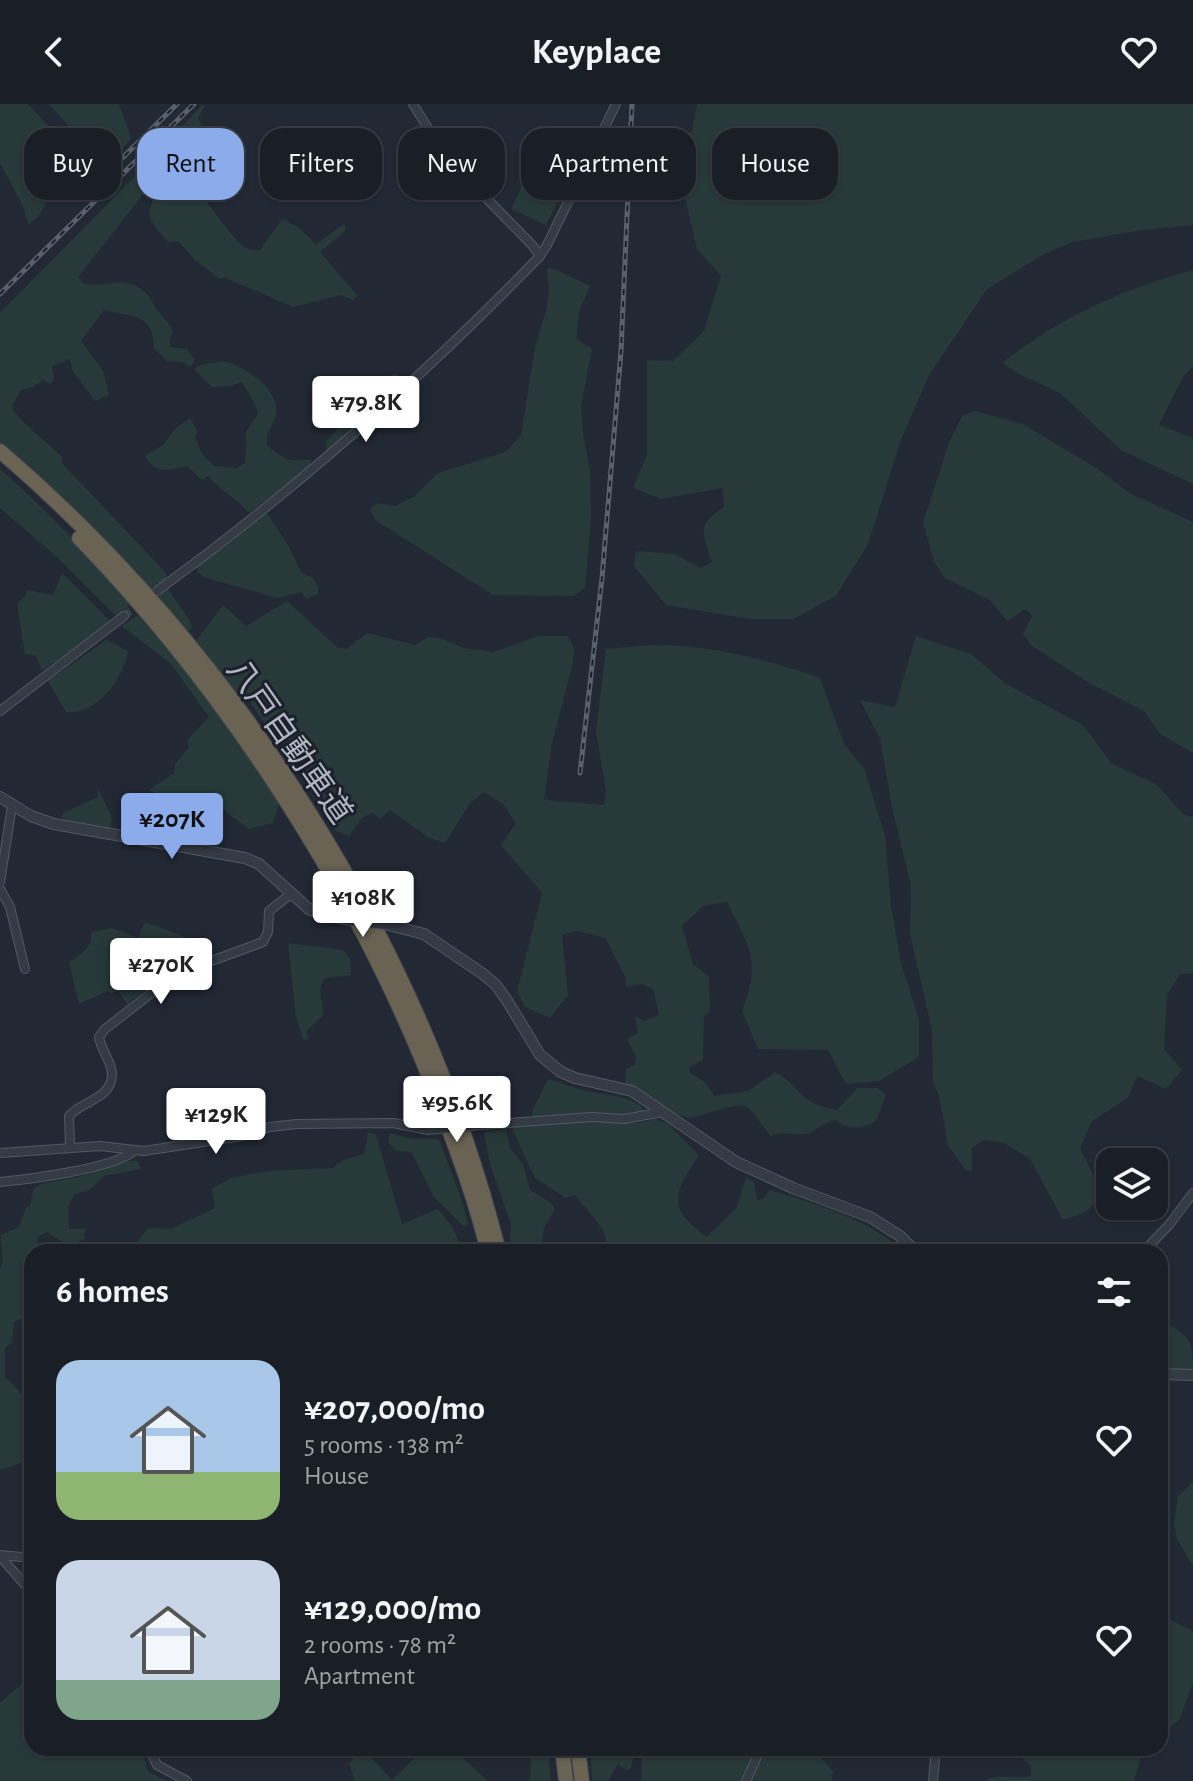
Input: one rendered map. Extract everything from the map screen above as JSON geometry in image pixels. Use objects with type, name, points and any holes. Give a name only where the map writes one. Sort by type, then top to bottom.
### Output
[{"type":"highway","name":"八戸自動車道","points":[[0,451],[111,557],[172,627],[268,750],[316,824],[353,886],[410,996],[466,1140],[497,1244]]},
{"type":"highway","name":"八戸自動車道","points":[[0,462],[103,564],[193,671],[245,741],[342,893],[399,1003],[429,1074],[455,1144],[486,1244]]},
{"type":"highway","points":[[563,1756],[566,1781]]},
{"type":"highway","points":[[579,1756],[582,1781]]},
{"type":"street","points":[[413,104],[445,156],[540,256]]},
{"type":"street","points":[[157,591],[229,539],[332,454],[540,256],[616,104]]},
{"type":"street","points":[[0,711],[124,616]]},
{"type":"street","points":[[0,797],[31,816],[54,824],[245,858],[259,864],[310,910],[424,934],[496,985],[531,1042],[553,1067],[575,1078],[632,1091],[758,1174],[882,1223],[907,1244]]},
{"type":"street","points":[[0,882],[12,806]]},
{"type":"street","points":[[0,889],[10,907],[25,969]]},
{"type":"street","points":[[70,1147],[69,1116],[80,1106],[98,1098],[110,1083],[110,1067],[99,1037],[105,1029],[176,974],[263,942],[268,932],[269,911],[291,894]]},
{"type":"street","points":[[0,1153],[100,1146],[133,1152],[242,1136],[285,1124],[393,1123],[428,1130],[592,1117],[624,1119],[663,1112]]},
{"type":"street","points":[[0,1182],[71,1172],[119,1160],[133,1152]]},
{"type":"street","points":[[1151,1244],[1193,1193]]},
{"type":"street","points":[[1168,1374],[1193,1375]]},
{"type":"street","points":[[0,1555],[24,1557]]},
{"type":"street","points":[[0,1555],[24,1584]]},
{"type":"street","points":[[153,1756],[157,1765],[187,1781]]},
{"type":"street","points":[[746,1781],[757,1756]]},
{"type":"street","points":[[933,1781],[935,1756]]},
{"type":"shaded area","points":[[0,104],[28,104],[50,128],[24,128],[24,200],[49,200],[28,224],[23,206],[0,163]]},
{"type":"shaded area","points":[[49,104],[119,104],[131,138],[123,148],[121,128],[70,128]]},
{"type":"shaded area","points":[[697,104],[1193,104],[1193,225],[1073,242],[1044,254],[987,289],[929,375],[901,440],[868,544],[836,596],[793,619],[750,619],[666,605],[634,566],[636,551],[674,554],[701,568],[712,562],[706,544],[705,525],[724,507],[723,488],[661,499],[633,488],[647,455],[647,360],[673,361],[704,331],[721,276],[697,249],[686,200],[696,200],[696,128],[693,128]]},
{"type":"shaded area","points":[[202,105],[205,106],[198,118],[199,128],[181,128]]},
{"type":"shaded area","points":[[137,174],[139,200],[78,277],[84,284],[125,283],[140,288],[149,296],[173,332],[169,341],[171,347],[187,349],[195,360],[190,367],[183,362],[167,361],[154,348],[153,336],[145,322],[140,318],[104,310],[81,341],[103,371],[109,395],[95,401],[73,371],[70,359],[52,366],[54,378],[51,384],[43,380],[21,390],[12,406],[166,573],[164,583],[190,621],[192,627],[187,632],[162,603],[155,589],[148,589],[101,535],[0,444],[0,313],[111,200],[121,200],[121,190]]},
{"type":"shaded area","points":[[521,188],[521,200],[558,200],[546,225],[511,209]]},
{"type":"shaded area","points":[[153,200],[206,200],[237,240],[255,250],[260,250],[282,219],[298,227],[316,244],[344,224],[346,230],[320,252],[358,296],[353,300],[341,295],[293,307],[226,278],[220,279],[195,260],[178,241],[168,242],[152,221],[150,210]]},
{"type":"shaded area","points":[[547,268],[590,286],[579,311],[576,339],[592,349],[581,406],[590,471],[591,516],[585,588],[574,596],[493,595],[375,520],[370,509],[376,503],[395,506],[415,496],[438,473],[506,452],[521,435],[535,347],[549,292]]},
{"type":"shaded area","points":[[1193,270],[1193,366],[1183,377],[1159,425],[1193,438],[1193,484],[1121,450],[1060,393],[1002,363],[1045,332],[1092,307],[1142,286]]},
{"type":"shaded area","points":[[224,361],[259,380],[272,396],[276,414],[267,436],[267,445],[287,459],[311,459],[310,466],[249,513],[208,476],[202,480],[187,466],[158,469],[145,456],[163,445],[176,428],[190,418],[198,432],[195,437],[202,454],[214,466],[236,468],[245,463],[245,433],[258,414],[254,402],[242,382],[212,387],[194,369]]},
{"type":"shaded area","points":[[395,373],[404,382],[326,451],[327,440],[385,379]]},
{"type":"shaded area","points":[[975,411],[1023,424],[1096,468],[1131,494],[1193,522],[1193,753],[1160,734],[1144,711],[1089,683],[1032,646],[1023,634],[1032,616],[1026,609],[1007,621],[990,600],[945,578],[934,562],[923,522],[949,443],[962,416]]},
{"type":"shaded area","points":[[0,469],[68,534],[130,605],[117,617],[58,558],[0,508]]},
{"type":"shaded area","points":[[267,513],[301,572],[313,578],[318,594],[306,599],[301,592],[278,598],[203,577],[197,571],[198,566]]},
{"type":"shaded area","points":[[62,573],[109,623],[42,671],[36,656],[25,654],[17,604],[26,595],[26,590],[53,595]]},
{"type":"shaded area","points":[[287,601],[337,647],[346,649],[367,633],[415,645],[428,637],[443,639],[464,648],[493,652],[538,636],[568,636],[574,648],[573,663],[552,743],[544,800],[604,805],[606,791],[596,732],[606,649],[656,645],[698,648],[781,665],[820,678],[844,744],[864,768],[885,836],[891,906],[901,963],[919,1020],[919,1057],[879,1081],[846,1084],[828,1050],[758,1049],[742,1011],[751,979],[750,954],[727,902],[703,906],[682,926],[693,964],[709,977],[710,1012],[704,1016],[703,1060],[689,1067],[689,1072],[706,1083],[714,1096],[748,1091],[775,1072],[807,1099],[837,1110],[857,1088],[878,1088],[886,1095],[876,1121],[855,1128],[835,1120],[804,1134],[770,1136],[754,1114],[743,1106],[686,1117],[625,1083],[626,1069],[635,1065],[636,1056],[627,1039],[638,1033],[635,1016],[645,1021],[659,1015],[653,989],[642,984],[626,987],[626,979],[606,938],[578,931],[562,935],[568,995],[550,1018],[525,1007],[517,991],[542,893],[501,845],[516,823],[503,804],[484,792],[470,803],[445,843],[429,838],[390,810],[381,819],[372,813],[362,818],[349,836],[336,831],[247,697],[234,690],[195,642],[223,605],[246,626]]},
{"type":"shaded area","points":[[138,615],[213,706],[247,754],[279,804],[273,823],[249,829],[223,810],[214,823],[198,821],[193,814],[149,790],[174,773],[175,764],[189,747],[187,740],[209,717],[171,664],[122,626]]},
{"type":"shaded area","points":[[916,636],[971,654],[1006,684],[1083,725],[1111,763],[1157,785],[1184,815],[1193,817],[1193,973],[1180,974],[1167,995],[1164,1049],[1182,1070],[1166,1089],[1137,1076],[1128,1098],[1092,1121],[1080,1148],[1096,1181],[1096,1200],[1087,1210],[1063,1220],[1030,1159],[1004,1143],[983,1140],[972,1148],[972,1171],[965,1170],[948,1145],[939,1096],[933,1083],[932,1030],[910,934],[911,886],[880,739],[860,700],[895,707]]},
{"type":"shaded area","points":[[106,640],[128,651],[115,683],[88,708],[66,712],[48,681]]},
{"type":"shaded area","points":[[97,786],[112,818],[110,830],[61,818],[63,813],[98,797]]},
{"type":"shaded area","points":[[145,922],[183,936],[190,960],[127,1004],[118,991],[110,994],[108,991],[79,1004],[69,962],[88,946],[91,932],[112,928],[138,938]]},
{"type":"shaded area","points":[[288,943],[343,950],[350,959],[351,975],[325,978],[322,983],[323,1016],[307,1030],[308,1039],[303,1039],[296,1017]]},
{"type":"shaded area","points":[[548,1079],[629,1100],[642,1107],[643,1112],[626,1117],[533,1116],[532,1112]]},
{"type":"shaded area","points":[[655,1119],[668,1124],[699,1155],[684,1179],[678,1198],[684,1216],[707,1237],[737,1207],[746,1177],[754,1182],[757,1200],[763,1199],[770,1190],[803,1200],[853,1219],[896,1244],[607,1244],[602,1229],[575,1195],[566,1198],[535,1178],[513,1131],[513,1128],[558,1123]]},
{"type":"shaded area","points":[[506,1129],[510,1148],[523,1164],[530,1190],[555,1209],[544,1228],[541,1244],[510,1244],[511,1224],[490,1164],[484,1132]]},
{"type":"shaded area","points":[[368,1132],[376,1135],[402,1224],[438,1209],[451,1225],[460,1244],[136,1244],[148,1228],[171,1229],[215,1208],[212,1189],[230,1178],[269,1171],[333,1168],[343,1160],[364,1154]]},
{"type":"shaded area","points":[[390,1133],[412,1139],[439,1139],[468,1225],[463,1226],[434,1197],[411,1152],[396,1151],[388,1142]]},
{"type":"shaded area","points":[[126,1161],[138,1161],[141,1169],[104,1176],[89,1190],[74,1194],[68,1208],[69,1229],[85,1229],[84,1239],[66,1244],[47,1232],[38,1237],[37,1244],[24,1244],[24,1317],[14,1322],[12,1342],[5,1348],[5,1378],[24,1398],[24,1462],[0,1470],[1,1235],[19,1227],[26,1208],[30,1206],[33,1190],[40,1184],[78,1177]]},
{"type":"shaded area","points":[[1168,1325],[1187,1338],[1192,1351],[1193,1370],[1168,1368]]},
{"type":"shaded area","points":[[1193,1482],[1193,1566],[1177,1539],[1174,1522],[1178,1496]]},
{"type":"shaded area","points":[[1168,1619],[1193,1631],[1193,1683],[1179,1720],[1168,1729]]},
{"type":"shaded area","points":[[24,1682],[24,1756],[143,1756],[148,1772],[167,1781],[0,1781],[0,1703]]},
{"type":"shaded area","points":[[357,1756],[370,1756],[392,1780],[417,1756],[460,1756],[488,1781],[355,1781],[349,1763]]},
{"type":"shaded area","points":[[549,1756],[551,1781],[530,1781],[531,1757]]},
{"type":"shaded area","points":[[590,1756],[633,1756],[631,1768],[627,1770],[618,1764],[608,1781],[592,1781]]},
{"type":"shaded area","points":[[642,1756],[819,1756],[833,1771],[832,1781],[641,1781]]},
{"type":"shaded area","points":[[1020,1756],[1141,1756],[1134,1781],[984,1781],[995,1777],[1031,1776],[1031,1766]]},
{"type":"tunnel","points":[[124,616],[143,602]]},
{"type":"railway","points":[[121,159],[177,104]]},
{"type":"railway","points":[[0,294],[194,104]]},
{"type":"railway","points":[[580,773],[602,578],[621,351],[632,104]]}]
